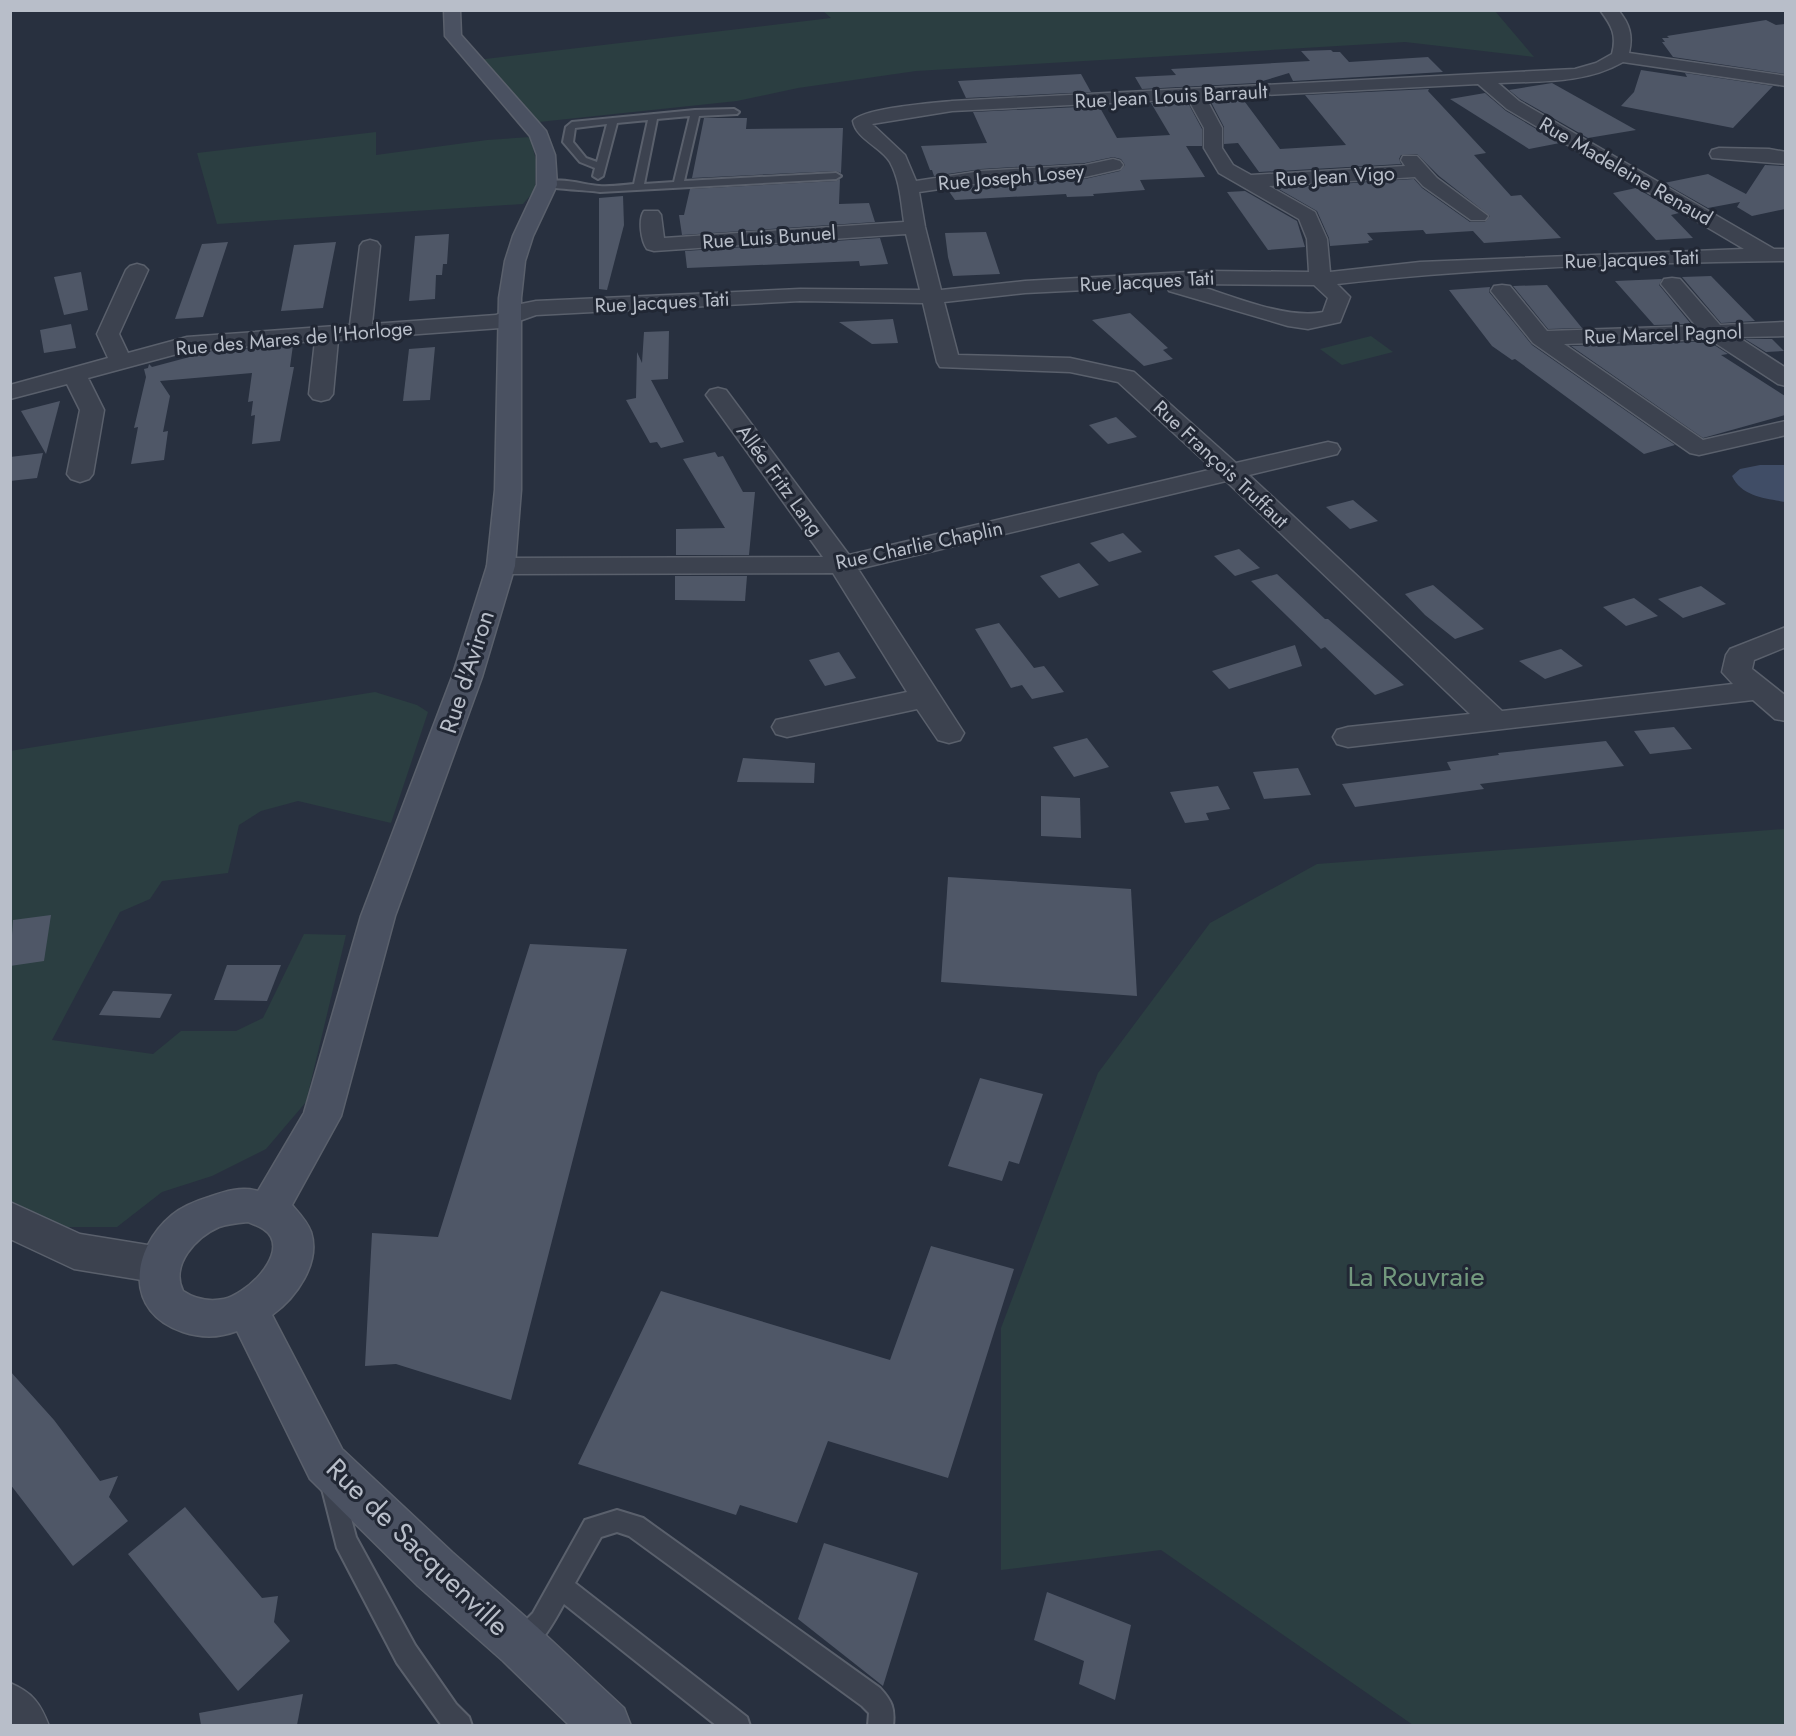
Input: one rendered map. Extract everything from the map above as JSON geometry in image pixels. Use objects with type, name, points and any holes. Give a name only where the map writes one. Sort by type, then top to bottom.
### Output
[{"type":"street","name":"Rue d'Aviron","points":[[269,1209],[322,1116],[378,916],[467,677],[501,566],[508,490],[510,298],[515,261],[523,236],[547,185],[546,155],[539,135],[453,36],[452,10]]},
{"type":"street","points":[[1608,10],[1619,21],[1623,30],[1625,39],[1620,57],[1785,81]]},
{"type":"street","name":"Rue Jean Louis Barrault","points":[[932,297],[915,227],[909,188],[898,159],[863,126],[862,122],[870,118],[952,106],[1575,74],[1602,67],[1620,57]]},
{"type":"street","name":"Rue Madeleine Renaud","points":[[1484,80],[1514,105],[1778,255]]},
{"type":"street","points":[[1160,280],[1253,310],[1308,322],[1332,317],[1339,297],[1320,279],[1317,239],[1308,216],[1251,181],[1226,169],[1213,148],[1213,128],[1195,95]]},
{"type":"street","points":[[1719,154],[1769,155],[1785,158]]},
{"type":"street","name":"Rue Joseph Losey","points":[[909,188],[981,177],[1085,171],[1113,165]]},
{"type":"street","name":"Rue Jean Vigo","points":[[1251,181],[1415,166],[1430,182],[1478,216]]},
{"type":"street","name":"Rue Luis Bunuel","points":[[651,215],[654,245],[915,227]]},
{"type":"street","points":[[360,331],[370,246]]},
{"type":"street","name":"Rue Jacques Tati","points":[[511,317],[536,308],[766,296],[932,297],[1026,287],[1206,277],[1320,279],[1420,268],[1684,256],[1778,255]]},
{"type":"street","points":[[121,361],[108,334],[137,270]]},
{"type":"street","points":[[1672,284],[1714,332],[1785,379]]},
{"type":"street","points":[[1502,291],[1541,338],[1699,448],[1785,428]]},
{"type":"street","name":"Rue François Truffaut","points":[[932,297],[948,362],[1070,365],[1126,376],[1495,721]]},
{"type":"street","name":"Rue des Mares de l'Horloge","points":[[10,392],[187,344],[500,321],[511,317]]},
{"type":"street","name":"Rue Marcel Pagnol","points":[[1541,338],[1785,329]]},
{"type":"street","points":[[321,394],[327,334]]},
{"type":"street","points":[[75,375],[92,410],[80,474]]},
{"type":"street","name":"Allée Fritz Lang","points":[[718,395],[842,565],[924,698],[949,733]]},
{"type":"street","name":"Rue Charlie Chaplin","points":[[501,566],[842,565],[1329,449]]},
{"type":"street","points":[[1785,636],[1740,654],[1737,672],[1785,712]]},
{"type":"street","points":[[1348,737],[1757,690]]},
{"type":"street","points":[[787,727],[924,698]]},
{"type":"street","points":[[249,1205],[269,1209],[283,1219],[292,1233],[294,1250],[289,1268],[278,1286],[248,1311],[220,1320],[196,1318],[177,1312],[164,1299],[158,1283],[160,1264],[169,1245],[184,1228],[204,1215],[227,1207],[249,1205]]},
{"type":"street","points":[[10,1219],[74,1251],[160,1264]]},
{"type":"street","name":"Rue de Sacquenville","points":[[248,1311],[326,1464],[450,1582],[520,1644],[594,1722]]},
{"type":"street","points":[[10,1708],[24,1725]]},
{"type":"lane","points":[[600,167],[583,160],[568,142],[571,127],[575,124],[694,113],[734,112]]},
{"type":"lane","points":[[678,186],[694,113]]},
{"type":"lane","points":[[638,187],[653,117]]},
{"type":"lane","points":[[574,185],[596,181],[613,120]]},
{"type":"lane","points":[[547,185],[574,185],[600,189],[836,176]]},
{"type":"lane","points":[[326,1464],[345,1540],[406,1654],[447,1713],[460,1725]]},
{"type":"lane","points":[[520,1644],[541,1621],[594,1528],[617,1521],[635,1526],[871,1697],[882,1709],[880,1725]]},
{"type":"lane","points":[[561,1587],[738,1725]]},
{"type":"green space","points":[[822,10],[1495,11],[1534,57],[1405,42],[916,71],[798,88],[737,101],[539,122],[477,60],[831,18]]},
{"type":"green space","points":[[376,132],[376,155],[487,140],[530,137],[536,160],[535,190],[523,204],[217,224],[197,153]]},
{"type":"green space","points":[[1371,336],[1393,352],[1342,365],[1320,349]]},
{"type":"green space","points":[[375,692],[417,705],[428,712],[391,823],[298,801],[261,811],[239,825],[228,873],[162,881],[150,899],[120,912],[52,1040],[153,1054],[181,1031],[236,1031],[263,1018],[304,934],[346,935],[306,1102],[266,1149],[212,1176],[162,1192],[117,1227],[62,1227],[11,1201],[10,751]]},
{"type":"green space","name":"La Rouvraie","points":[[1785,829],[1785,1725],[1413,1725],[1161,1550],[1001,1570],[1001,1328],[1098,1073],[1210,923],[1317,864]]},
{"type":"water","points":[[1760,465],[1785,465],[1785,502],[1762,498],[1748,492],[1736,483],[1732,476],[1740,469]]},
{"type":"building","points":[[1766,20],[1776,25],[1785,24],[1785,74],[1673,57],[1662,42],[1665,42],[1662,38],[1669,38],[1667,36]]},
{"type":"building","points":[[1301,51],[1340,52],[1349,62],[1428,57],[1443,72],[1293,81],[1289,73],[1256,83],[1142,89],[1135,77],[1176,75],[1171,69],[1310,61]]},
{"type":"building","points":[[1641,70],[1687,77],[1685,73],[1773,86],[1733,128],[1621,106],[1634,92]]},
{"type":"building","points":[[1081,74],[1091,92],[966,98],[958,81]]},
{"type":"building","points":[[1552,83],[1636,130],[1588,138],[1520,99],[1509,90]]},
{"type":"building","points":[[1429,89],[1428,91],[1486,153],[1474,155],[1511,196],[1521,195],[1561,238],[1484,243],[1473,231],[1426,234],[1423,230],[1367,233],[1373,240],[1368,241],[1369,243],[1330,246],[1329,238],[1317,211],[1277,188],[1414,179],[1422,188],[1470,222],[1485,222],[1490,216],[1439,176],[1417,154],[1401,155],[1399,159],[1401,164],[1259,172],[1238,143],[1224,144],[1224,127],[1210,100],[1242,98],[1280,149],[1346,145],[1305,95]]},
{"type":"building","points":[[1485,93],[1506,111],[1560,143],[1529,149],[1450,99]]},
{"type":"building","points":[[1187,101],[1202,129],[1202,146],[1186,146],[1205,177],[1140,180],[1145,190],[1093,194],[1094,196],[1067,197],[1066,194],[955,200],[948,190],[981,185],[1085,179],[1120,171],[1125,165],[1121,159],[1113,157],[1085,163],[981,169],[934,176],[921,146],[987,143],[973,112],[1099,106],[1117,138],[1170,135],[1151,103]]},
{"type":"building","points":[[704,118],[747,118],[746,129],[843,128],[841,173],[836,171],[692,178]]},
{"type":"building","points":[[1765,165],[1785,166],[1785,209],[1752,216],[1737,207],[1740,202],[1708,208],[1664,183],[1708,174],[1746,194]]},
{"type":"building","points":[[840,179],[839,204],[869,203],[875,222],[682,235],[679,215],[684,215],[690,189]]},
{"type":"building","points":[[1636,188],[1679,213],[1671,215],[1693,238],[1656,240],[1613,193]]},
{"type":"building","points":[[1245,191],[1297,221],[1305,247],[1268,250],[1227,192]]},
{"type":"building","points":[[623,196],[624,225],[607,290],[599,289],[599,198]]},
{"type":"building","points":[[986,232],[1000,274],[953,276],[945,233]]},
{"type":"building","points":[[449,234],[447,264],[443,264],[442,275],[436,275],[435,299],[409,301],[415,236]]},
{"type":"building","points":[[880,238],[888,264],[860,266],[859,261],[687,268],[685,251]]},
{"type":"building","points":[[228,242],[203,317],[175,319],[202,244]]},
{"type":"building","points":[[336,242],[323,308],[281,311],[294,245]]},
{"type":"building","points":[[81,272],[88,310],[64,315],[54,277]]},
{"type":"building","points":[[1711,276],[1755,321],[1721,323],[1682,277]]},
{"type":"building","points":[[1662,279],[1659,285],[1691,324],[1654,325],[1615,281]]},
{"type":"building","points":[[1547,285],[1582,328],[1548,329],[1513,286]]},
{"type":"building","points":[[1490,287],[1489,292],[1532,345],[1675,445],[1644,454],[1515,359],[1512,360],[1492,346],[1449,290]]},
{"type":"building","points":[[1130,313],[1168,348],[1163,350],[1173,359],[1144,366],[1092,320]]},
{"type":"building","points":[[893,319],[898,343],[872,344],[839,322]]},
{"type":"building","points":[[71,324],[76,348],[44,353],[40,330]]},
{"type":"building","points":[[669,331],[668,379],[651,380],[684,442],[661,448],[657,442],[650,443],[626,400],[636,398],[637,352],[642,363],[644,332]]},
{"type":"building","points":[[1745,339],[1772,339],[1784,351],[1766,352]]},
{"type":"building","points":[[1708,341],[1728,354],[1721,355],[1785,396],[1785,415],[1703,438],[1571,346],[1596,345],[1598,347]]},
{"type":"building","points":[[293,345],[290,367],[294,367],[280,441],[252,444],[255,415],[251,416],[253,401],[248,402],[252,373],[160,381],[170,396],[163,432],[168,431],[164,460],[131,464],[138,427],[134,428],[146,377],[144,369],[148,368],[149,364],[152,367],[212,351]]},
{"type":"building","points":[[435,347],[430,400],[403,401],[409,349]]},
{"type":"building","points":[[60,401],[46,454],[21,411]]},
{"type":"building","points":[[1116,417],[1137,437],[1108,444],[1089,425]]},
{"type":"building","points":[[715,452],[718,457],[723,456],[743,492],[755,492],[749,555],[676,555],[676,529],[725,528],[683,459]]},
{"type":"building","points":[[43,453],[37,478],[10,481],[10,457]]},
{"type":"building","points":[[1353,500],[1378,521],[1350,529],[1326,507]]},
{"type":"building","points":[[1123,533],[1142,552],[1109,562],[1090,543]]},
{"type":"building","points":[[1239,549],[1260,568],[1235,576],[1214,556]]},
{"type":"building","points":[[1079,563],[1099,585],[1059,598],[1040,576]]},
{"type":"building","points":[[1277,574],[1325,619],[1328,619],[1404,685],[1375,695],[1325,647],[1321,649],[1251,581]]},
{"type":"building","points":[[675,576],[747,576],[745,601],[675,600]]},
{"type":"building","points":[[1433,585],[1484,629],[1455,639],[1425,615],[1405,594]]},
{"type":"building","points":[[1701,586],[1726,604],[1683,618],[1658,599]]},
{"type":"building","points":[[1634,598],[1658,616],[1626,626],[1603,607]]},
{"type":"building","points":[[999,623],[1034,668],[1044,666],[1064,692],[1032,699],[1022,685],[1011,688],[975,629]]},
{"type":"building","points":[[1295,645],[1302,666],[1229,689],[1212,671]]},
{"type":"building","points":[[1561,649],[1583,666],[1545,679],[1519,661]]},
{"type":"building","points":[[839,652],[856,678],[825,686],[809,660]]},
{"type":"building","points":[[1674,727],[1692,749],[1650,754],[1634,731]]},
{"type":"building","points":[[1087,738],[1109,767],[1074,777],[1053,747]]},
{"type":"building","points":[[1606,741],[1624,766],[1480,784],[1484,789],[1355,807],[1342,784],[1451,770],[1447,762],[1499,755],[1498,753]]},
{"type":"building","points":[[743,758],[815,763],[814,783],[737,782]]},
{"type":"building","points":[[1298,768],[1311,795],[1264,799],[1253,772]]},
{"type":"building","points":[[1218,786],[1230,809],[1206,813],[1209,820],[1185,823],[1170,792]]},
{"type":"building","points":[[1041,796],[1080,798],[1081,838],[1041,836]]},
{"type":"building","points":[[948,877],[1131,889],[1137,996],[941,982]]},
{"type":"building","points":[[51,915],[44,961],[10,966],[13,920]]},
{"type":"building","points":[[530,944],[627,949],[511,1400],[396,1364],[365,1366],[372,1233],[438,1237]]},
{"type":"building","points":[[227,965],[281,965],[267,1001],[214,1000]]},
{"type":"building","points":[[113,991],[172,994],[160,1018],[99,1015]]},
{"type":"building","points":[[980,1078],[1043,1094],[1019,1164],[1009,1161],[1002,1181],[948,1166]]},
{"type":"building","points":[[931,1246],[1014,1269],[948,1478],[828,1441],[797,1523],[740,1505],[736,1515],[578,1464],[661,1291],[890,1360]]},
{"type":"building","points":[[10,1371],[54,1420],[100,1481],[118,1476],[109,1497],[128,1521],[73,1566],[10,1484]]},
{"type":"building","points":[[185,1507],[262,1598],[278,1596],[274,1622],[290,1641],[238,1691],[128,1554]]},
{"type":"building","points":[[824,1543],[918,1573],[883,1686],[798,1619]]},
{"type":"building","points":[[1047,1592],[1131,1625],[1115,1700],[1079,1684],[1084,1661],[1034,1640]]},
{"type":"building","points":[[303,1694],[297,1725],[201,1725],[199,1713]]}]
